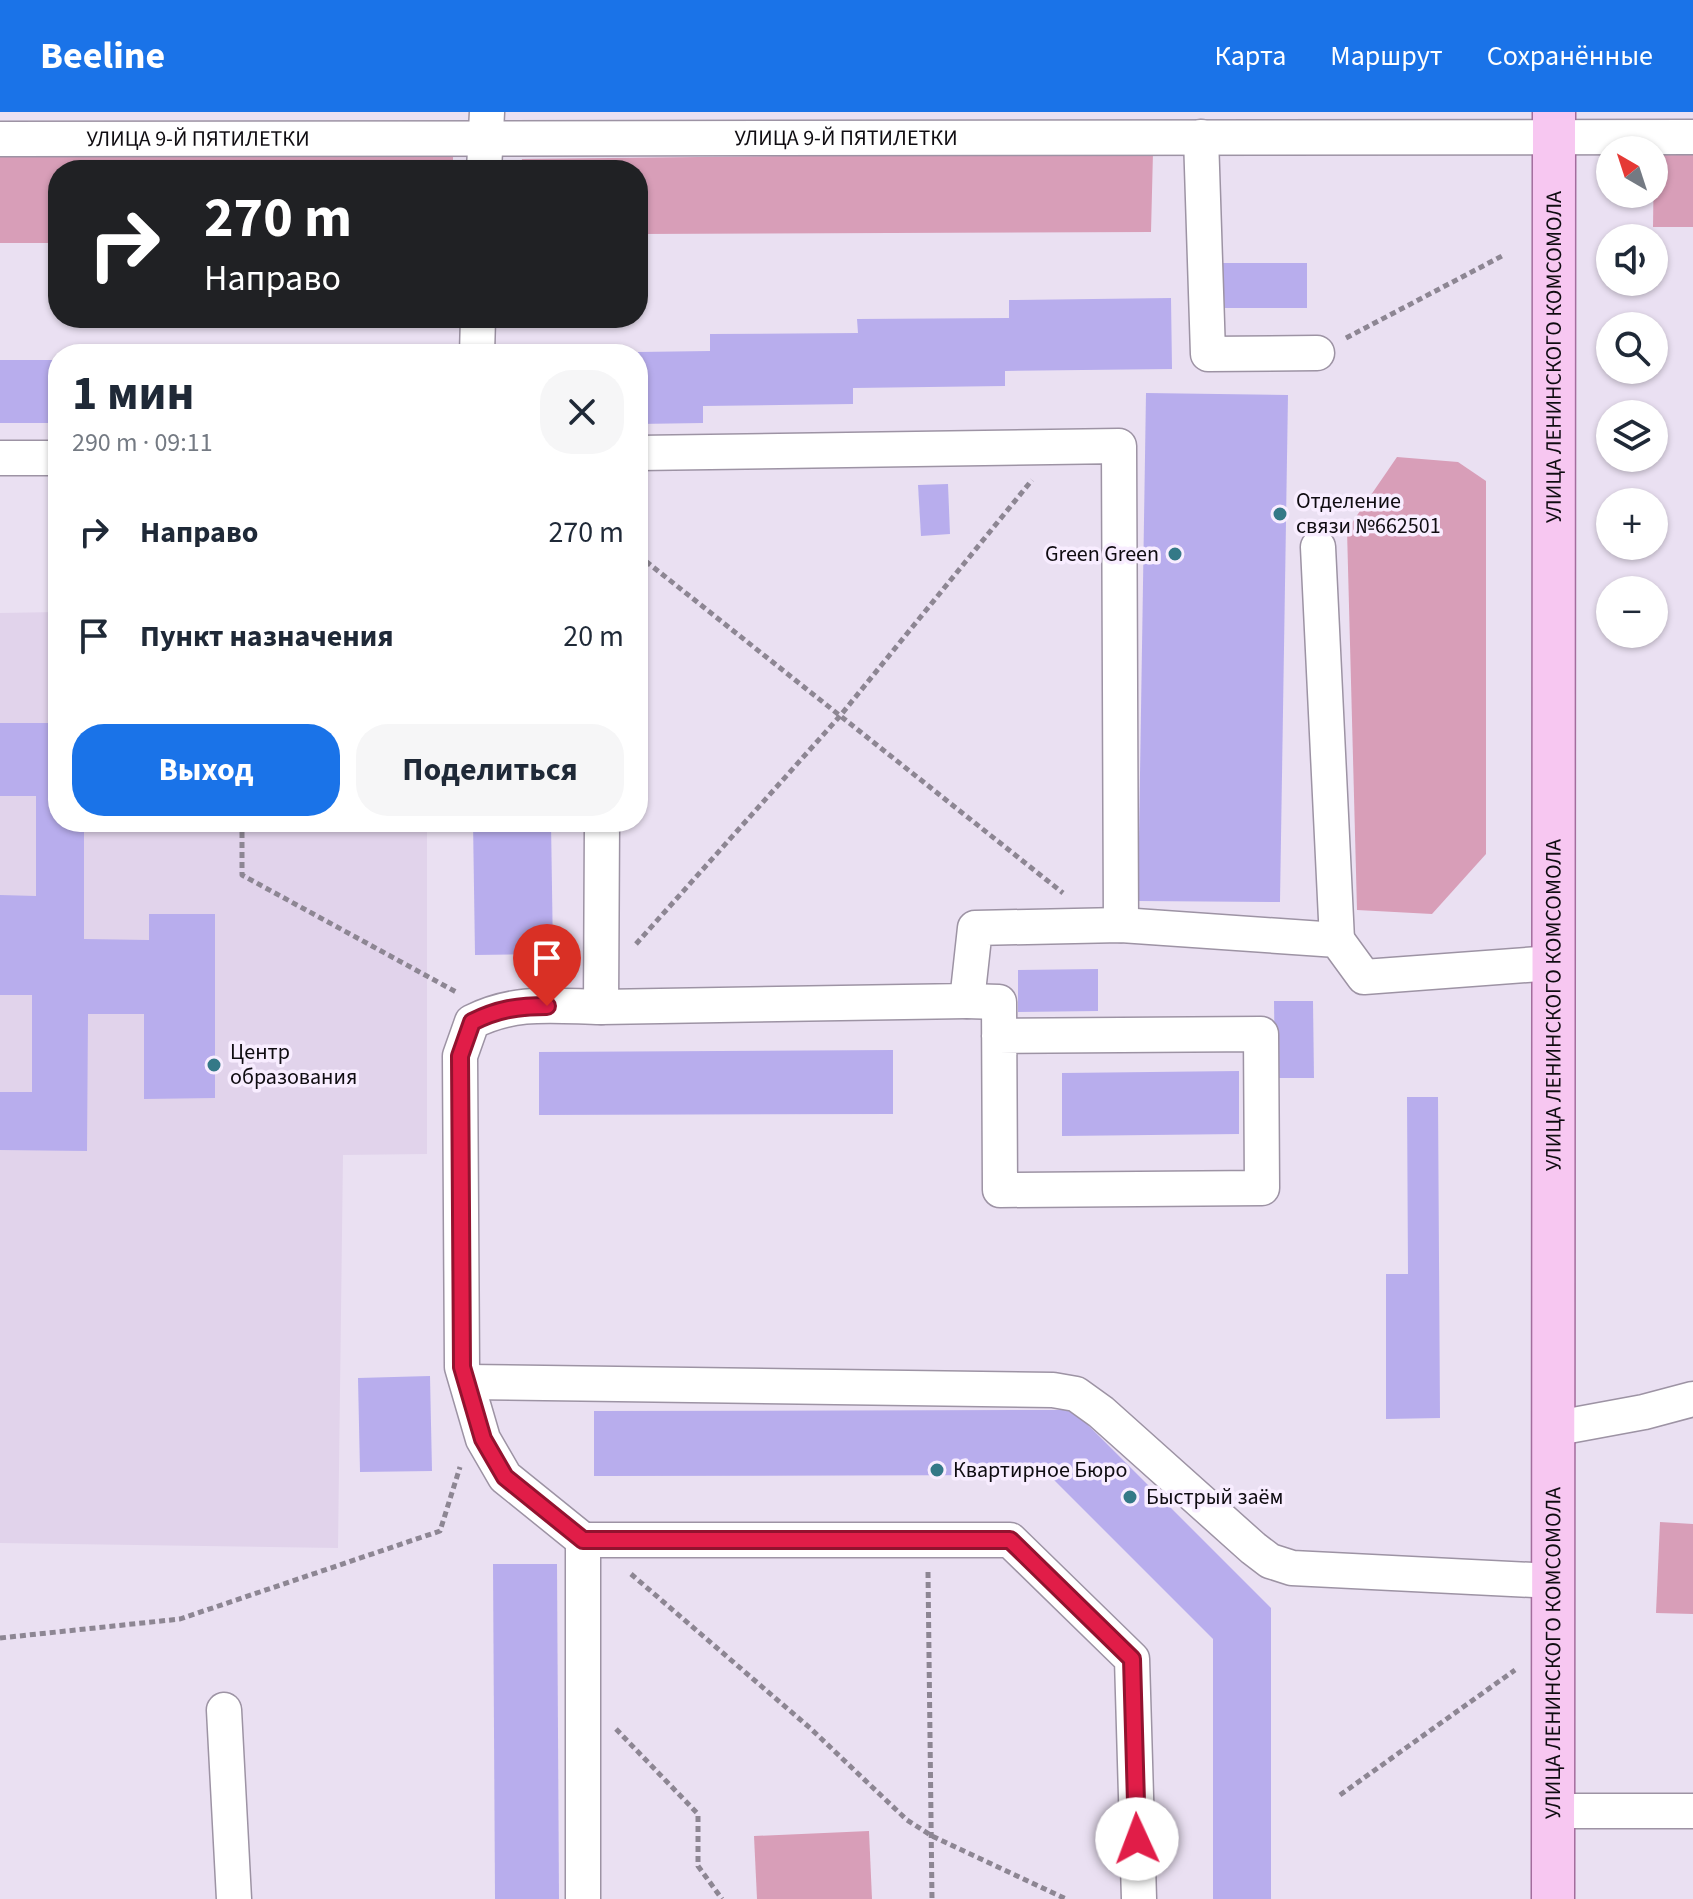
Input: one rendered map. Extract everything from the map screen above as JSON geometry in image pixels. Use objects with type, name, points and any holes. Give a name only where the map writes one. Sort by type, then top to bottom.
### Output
[{"type":"main road","name":"УЛИЦА ЛЕНИНСКОГО КОМСОМОЛА","points":[[1553,1899],[1554,124]]},
{"type":"street","name":"УЛИЦА 9-Й ПЯТИЛЕТКИ","points":[[0,139],[485,140],[1060,125],[1201,137],[1554,124],[1693,137]]},
{"type":"street","points":[[1201,137],[1208,354],[1317,353]]},
{"type":"street","points":[[648,453],[1119,446],[1112,925]]},
{"type":"street","points":[[0,458],[48,458]]},
{"type":"street","points":[[1318,547],[1337,940],[1364,977],[1553,963]]},
{"type":"street","points":[[601,995],[602,832]]},
{"type":"street","points":[[967,1001],[975,928],[1112,925],[1337,940]]},
{"type":"street","points":[[999,1036],[1261,1034],[1262,1188],[1000,1190],[999,1036],[999,1002],[601,995],[520,1006],[489,1013],[472,1022],[460,1056],[462,1367],[483,1439],[505,1477],[596,1540],[1010,1540],[1132,1659],[1139,1899]]},
{"type":"street","points":[[467,1382],[1053,1390],[1076,1394],[1101,1412],[1270,1561],[1292,1568],[1553,1581]]},
{"type":"street","points":[[1552,1429],[1644,1412],[1693,1399]]},
{"type":"street","points":[[583,1899],[583,1694],[596,1540]]},
{"type":"street","points":[[224,1710],[234,1899]]},
{"type":"street","points":[[1553,1811],[1693,1811]]},
{"type":"path","points":[[1317,353],[1502,256]]},
{"type":"path","points":[[601,995],[840,716],[1058,448]]},
{"type":"path","points":[[648,563],[840,716],[1112,925]]},
{"type":"path","points":[[242,832],[242,875],[462,995],[472,1022]]},
{"type":"path","points":[[0,1638],[180,1619],[440,1531],[476,1417]]},
{"type":"path","points":[[596,1540],[810,1728],[907,1820],[932,1836],[1066,1899]]},
{"type":"path","points":[[928,1541],[932,1899]]},
{"type":"path","points":[[1340,1795],[1523,1664]]},
{"type":"path","points":[[583,1694],[698,1814],[698,1866],[722,1899]]},
{"type":"shaded area","points":[[453,150],[453,160],[48,160],[48,243],[0,243],[0,155]]},
{"type":"shaded area","points":[[1153,152],[1151,232],[648,234],[648,160],[522,159]]},
{"type":"shaded area","points":[[1668,152],[1693,152],[1693,227],[1653,224],[1653,208],[1668,208]]},
{"type":"shaded area","points":[[1397,457],[1458,462],[1486,481],[1486,854],[1432,914],[1357,910],[1347,530]]},
{"type":"shaded area","name":"Центр образования","points":[[48,612],[48,832],[427,832],[427,1154],[343,1155],[338,1548],[0,1543],[0,613]]},
{"type":"shaded area","points":[[1660,1522],[1693,1524],[1693,1614],[1656,1613]]},
{"type":"shaded area","points":[[869,1831],[872,1899],[757,1899],[754,1836]]},
{"type":"building","points":[[1216,263],[1307,263],[1307,308],[1216,308]]},
{"type":"building","points":[[1171,298],[1172,369],[1005,371],[1005,386],[853,388],[853,404],[703,406],[703,423],[648,424],[648,352],[710,351],[710,334],[858,333],[857,319],[1009,318],[1009,300]]},
{"type":"building","points":[[0,360],[48,360],[48,423],[0,423]]},
{"type":"building","points":[[1146,393],[1288,395],[1280,902],[1138,901]]},
{"type":"building","points":[[948,484],[950,534],[921,536],[918,485]]},
{"type":"building","points":[[0,723],[48,723],[48,832],[84,832],[84,939],[149,940],[149,914],[215,914],[215,1098],[144,1099],[144,1014],[88,1014],[87,1151],[0,1150],[0,1092],[32,1092],[32,995],[0,995],[0,895],[36,896],[36,796],[0,796]]},
{"type":"building","points":[[473,832],[551,832],[553,954],[475,955]]},
{"type":"building","points":[[1098,969],[1098,1011],[1018,1012],[1018,970]]},
{"type":"building","points":[[1274,1001],[1313,1001],[1314,1078],[1275,1078]]},
{"type":"building","points":[[893,1050],[893,1114],[539,1115],[539,1052]]},
{"type":"building","points":[[1239,1071],[1239,1134],[1062,1136],[1062,1073]]},
{"type":"building","points":[[1407,1097],[1438,1097],[1440,1418],[1386,1419],[1386,1274],[1408,1274]]},
{"type":"building","points":[[430,1376],[432,1471],[360,1472],[358,1378]]},
{"type":"building","points":[[1073,1410],[1271,1608],[1271,1899],[1213,1899],[1213,1639],[1049,1475],[594,1476],[594,1411]]},
{"type":"building","points":[[493,1564],[557,1564],[559,1899],[495,1899]]},
{"type":"place","name":"Отделение связи №662501","points":[[1280,514]]},
{"type":"place","name":"Green Green","points":[[1175,554]]},
{"type":"place","name":"Центр образования","points":[[214,1065]]},
{"type":"place","name":"Квартирное Бюро","points":[[937,1470]]},
{"type":"place","name":"Быстрый заём","points":[[1130,1497]]},
{"type":"route","points":[[547,1006],[520,1006],[489,1013],[472,1022],[460,1056],[462,1367],[483,1439],[505,1477],[583,1540],[1010,1540],[1132,1659],[1137,1839]]}]
